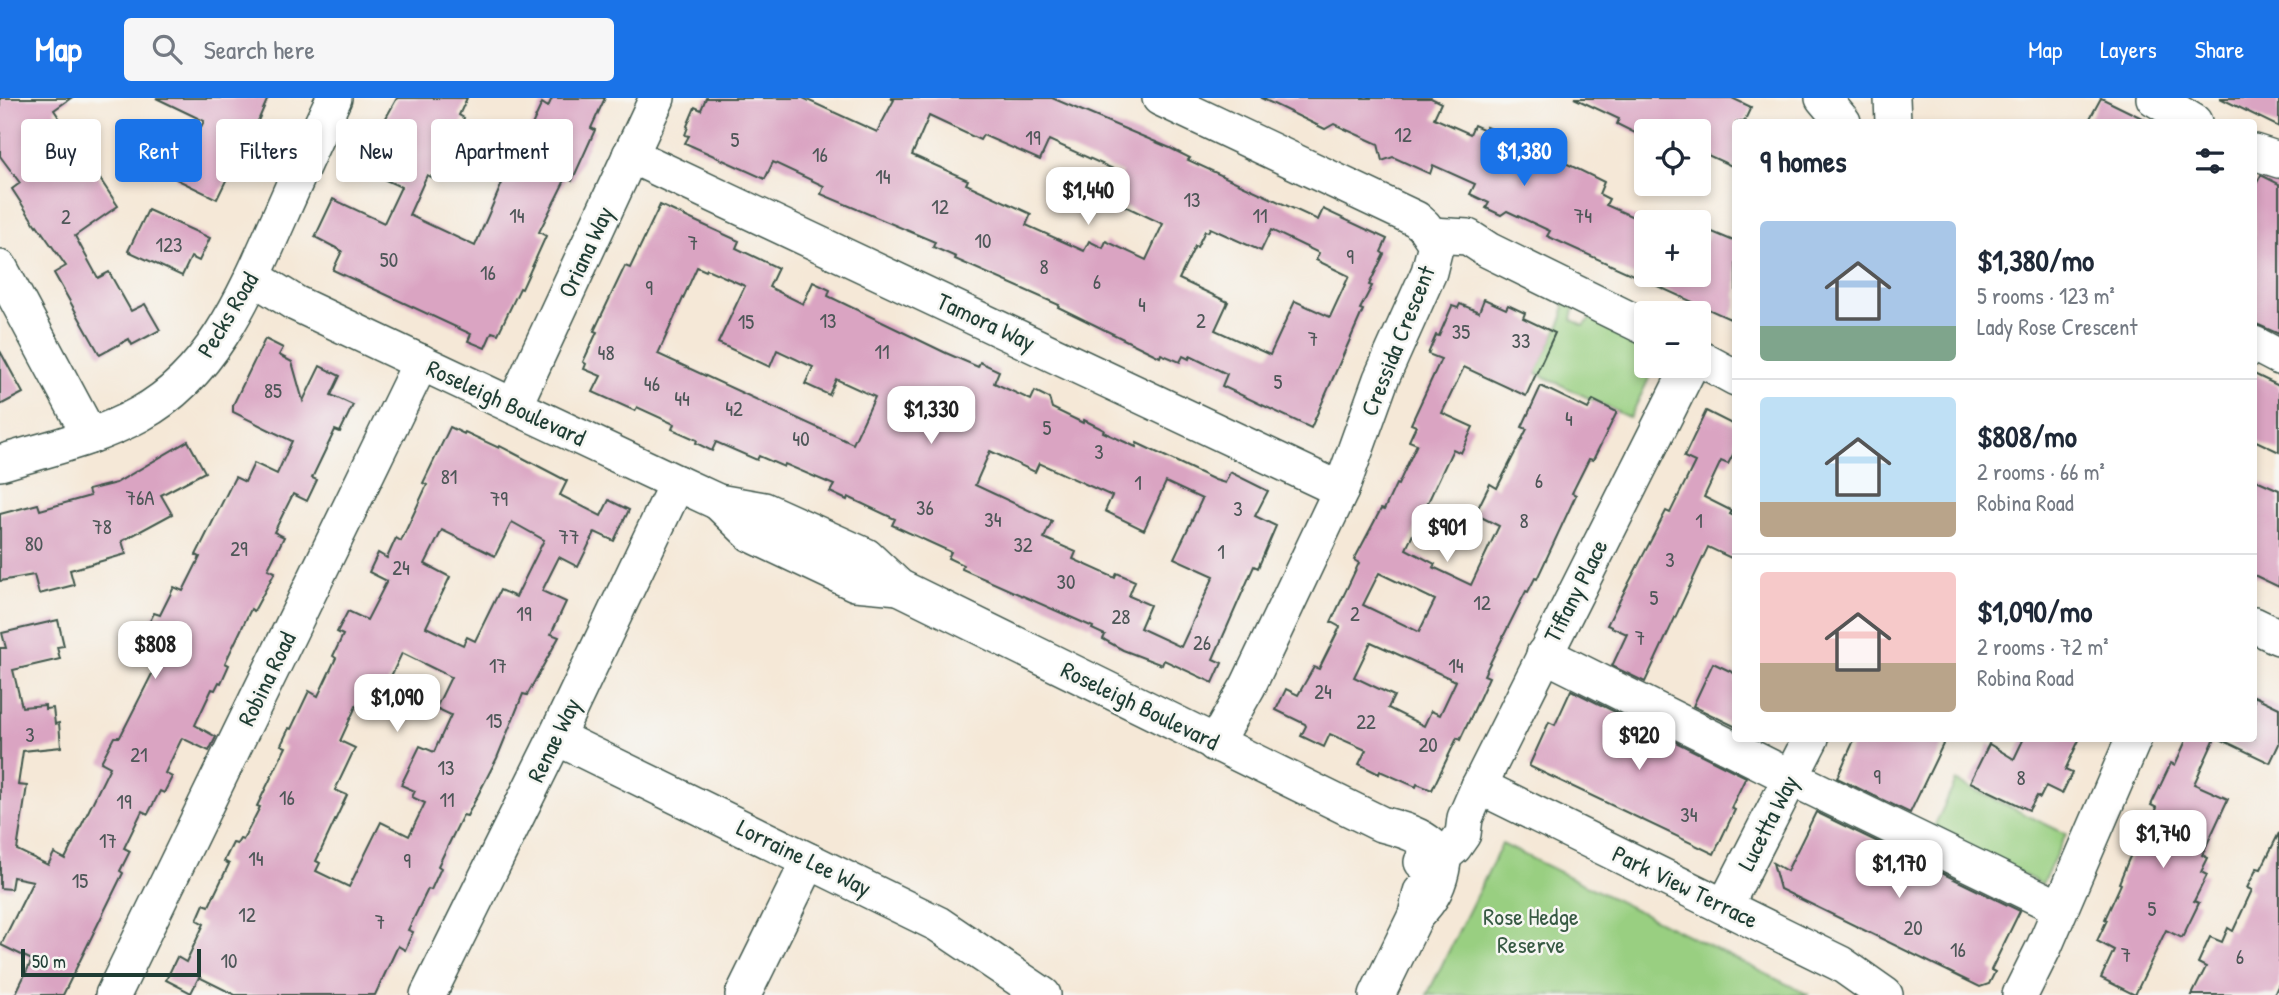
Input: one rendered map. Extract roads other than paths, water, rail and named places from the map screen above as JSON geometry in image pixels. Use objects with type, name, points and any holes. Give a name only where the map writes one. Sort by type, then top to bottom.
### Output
[{"type":"street","name":"Pecks Road","points":[[0,463],[90,436],[141,414],[183,383],[216,344],[250,282],[334,98]]},
{"type":"street","name":"Oriana Way","points":[[514,407],[657,98]]},
{"type":"street","name":"Cressida Crescent","points":[[1160,98],[1406,213],[1416,219],[1433,242],[1429,272],[1381,379],[1341,490],[1221,747]]},
{"type":"street","points":[[1824,98],[1841,119]]},
{"type":"street","points":[[1892,98],[1893,119]]},
{"type":"street","points":[[2154,98],[2189,119]]},
{"type":"street","points":[[2257,153],[2279,160]]},
{"type":"street","name":"Tamora Way","points":[[630,155],[1341,490]]},
{"type":"street","points":[[1433,242],[1468,237],[1488,250],[1634,322]]},
{"type":"street","points":[[0,268],[90,436]]},
{"type":"street","name":"Roseleigh Boulevard","points":[[250,282],[677,484],[718,502],[764,510],[866,556],[899,587],[1381,824],[1402,844],[1414,851],[1432,855]]},
{"type":"street","points":[[2257,346],[2279,357]]},
{"type":"street","name":"Robina Road","points":[[113,995],[421,362]]},
{"type":"street","points":[[1711,364],[1732,376]]},
{"type":"street","name":"Tiffany Place","points":[[1432,855],[1465,818],[1544,654],[1684,378]]},
{"type":"street","name":"Renae Way","points":[[428,995],[677,484]]},
{"type":"street","points":[[2257,626],[2279,637]]},
{"type":"street","points":[[1544,654],[2060,908]]},
{"type":"street","name":"Lorraine Lee Way","points":[[556,737],[938,924],[1043,995]]},
{"type":"street","name":"Lucetta Way","points":[[1725,906],[1809,742]]},
{"type":"street","points":[[2020,995],[2132,742]]},
{"type":"street","name":"Park View Terrace","points":[[1479,786],[1842,964],[1885,995]]},
{"type":"street","points":[[1377,995],[1416,915],[1432,855]]},
{"type":"street","points":[[743,995],[809,861]]},
{"type":"park label","name":"Rose Hedge Reserve","points":[[1531,931]]}]
